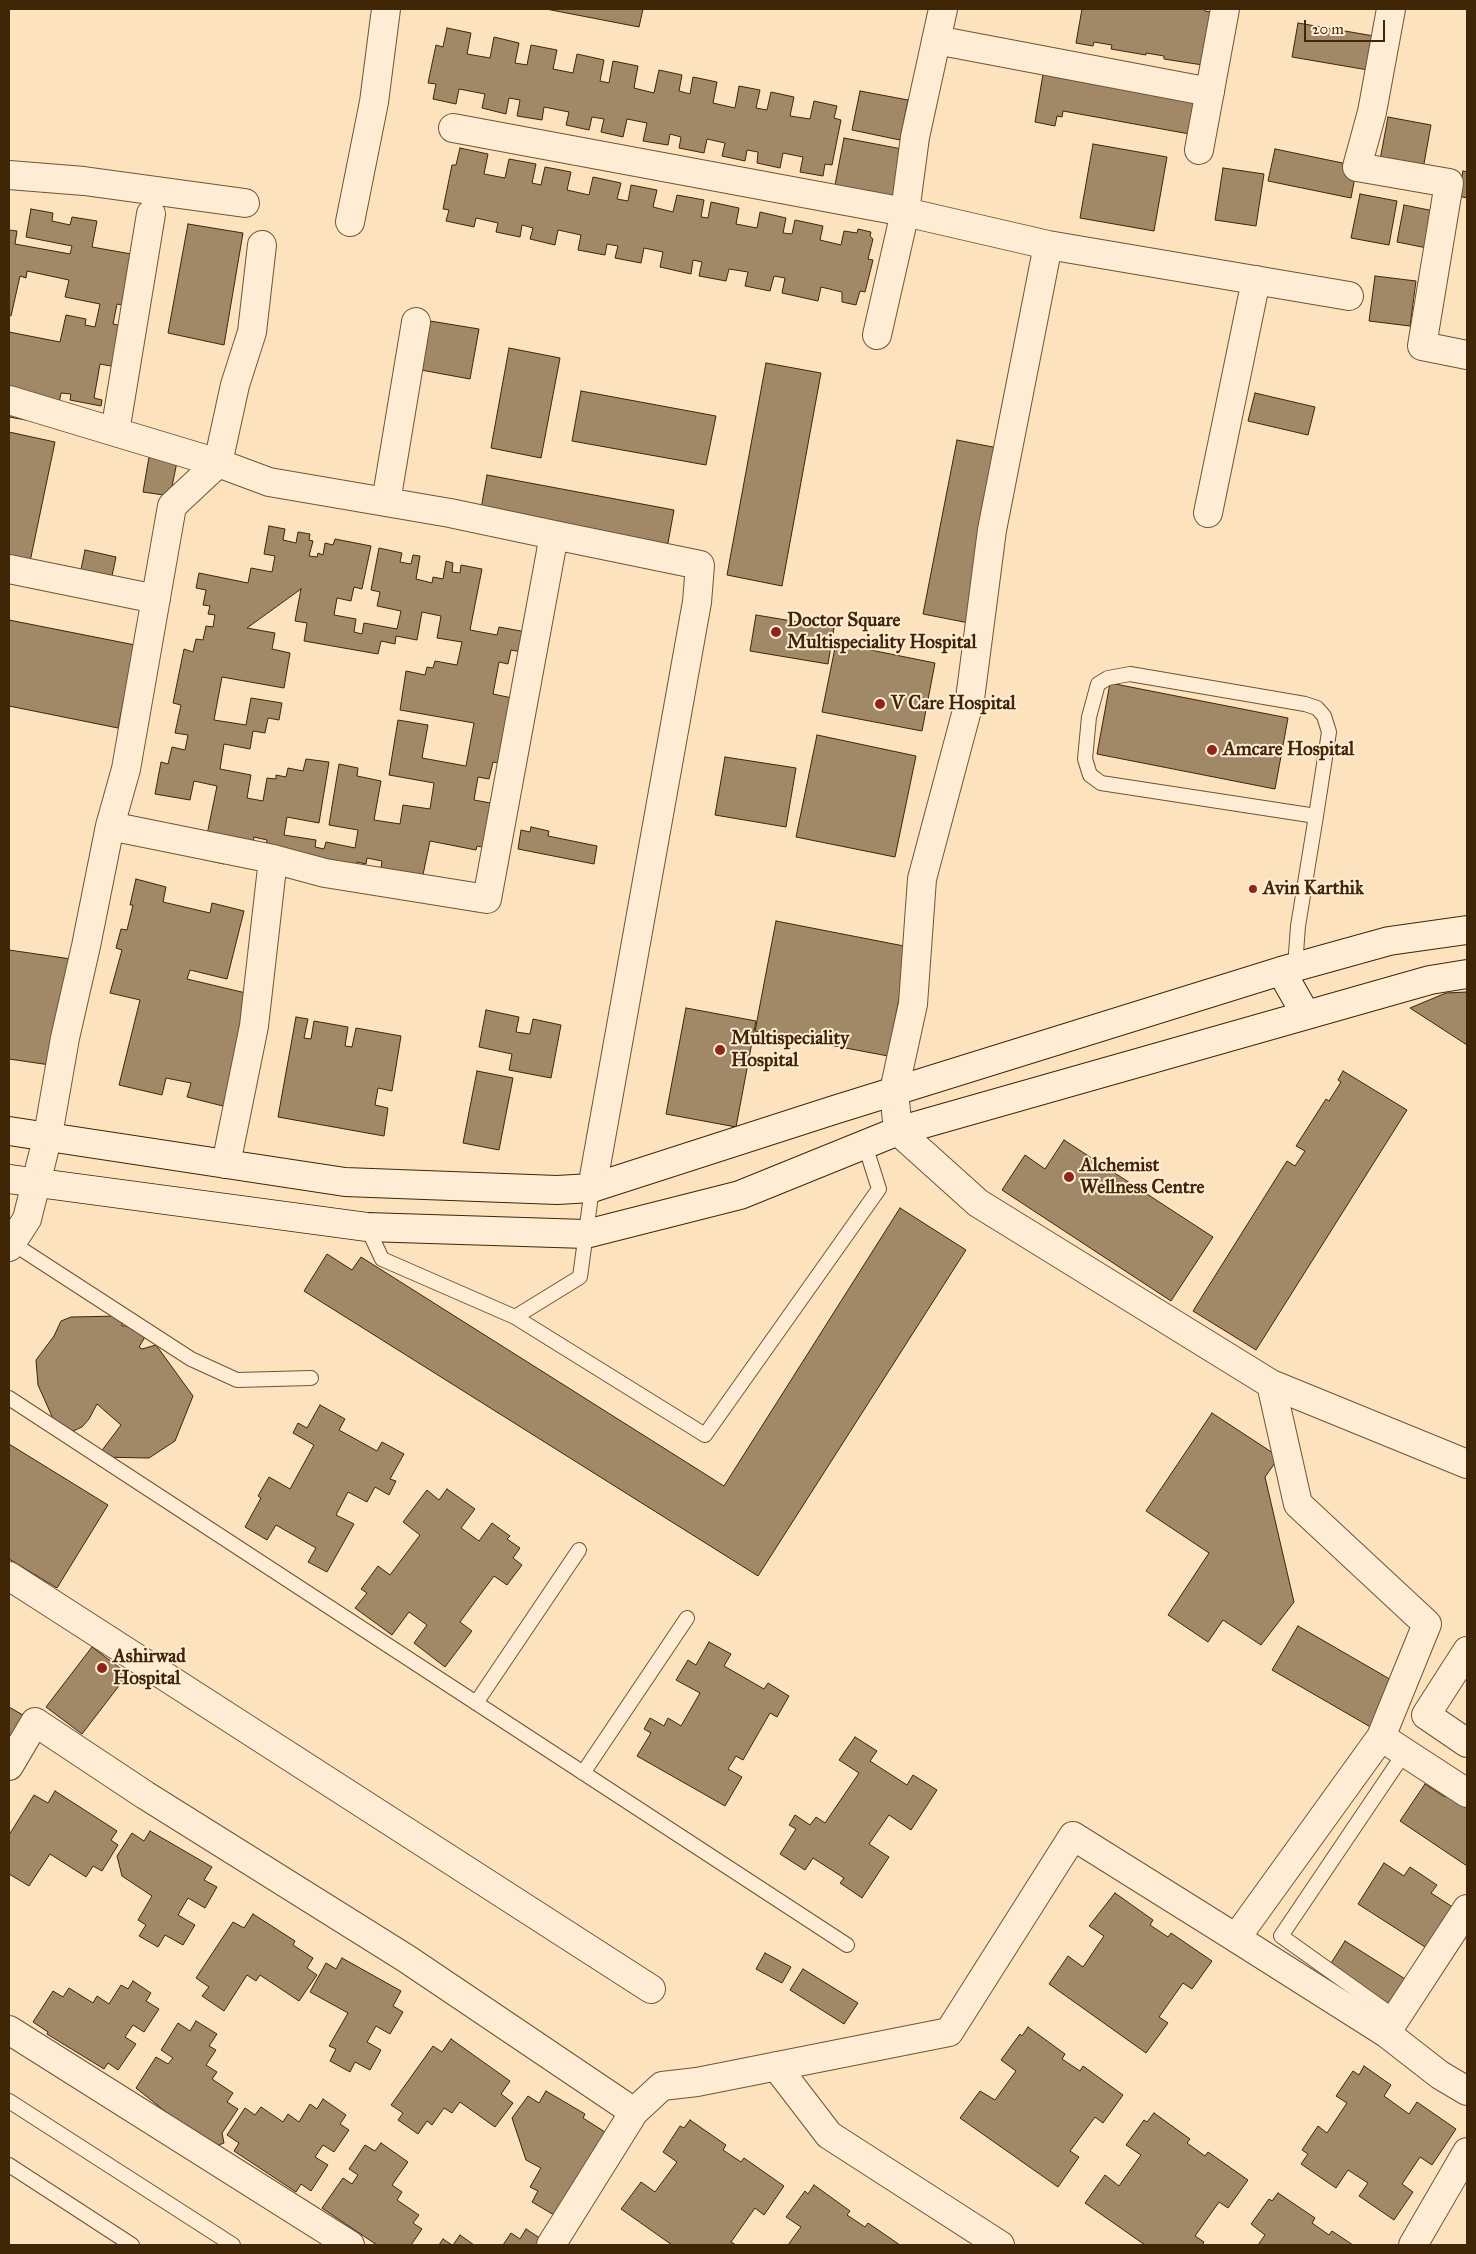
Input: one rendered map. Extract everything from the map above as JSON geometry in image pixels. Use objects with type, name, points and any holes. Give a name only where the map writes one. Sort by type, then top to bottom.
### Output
[{"type":"street","points":[[350,222],[374,102],[386,9]]},
{"type":"street","points":[[877,335],[904,212],[915,137],[943,9]]},
{"type":"street","points":[[1199,150],[1225,9]]},
{"type":"street","points":[[1391,9],[1372,112],[1357,167],[1449,183],[1422,346],[1467,355]]},
{"type":"street","points":[[936,40],[1210,92]]},
{"type":"street","points":[[453,128],[904,212],[1048,245],[1349,296]]},
{"type":"street","points":[[9,175],[84,181],[245,203]]},
{"type":"street","points":[[115,432],[151,214]]},
{"type":"street","points":[[1048,245],[992,530],[970,699],[922,879],[912,1004],[894,1091],[898,1131],[978,1203],[1271,1384],[1467,1464]]},
{"type":"street","points":[[10,1245],[27,1219],[48,1135],[65,1038],[110,826],[126,768],[172,506],[218,462],[235,385],[252,332],[262,246]]},
{"type":"street","points":[[1208,513],[1256,280]]},
{"type":"street","points":[[386,502],[416,322]]},
{"type":"street","points":[[9,400],[218,462],[270,482],[386,502],[700,565],[695,612],[592,1188]]},
{"type":"street","points":[[110,826],[273,859],[325,873],[487,899],[554,535]]},
{"type":"street","points":[[9,569],[156,599]]},
{"type":"street","points":[[226,1164],[254,1026],[273,859]]},
{"type":"street","points":[[9,1131],[48,1135],[345,1182],[556,1190],[592,1188],[894,1091],[1288,969],[1389,941],[1467,930]]},
{"type":"street","points":[[1288,969],[1306,1015]]},
{"type":"street","points":[[9,1179],[367,1227],[586,1234],[740,1195],[898,1131],[1430,980],[1467,974]]},
{"type":"street","points":[[1236,1938],[1381,1737],[1427,1624],[1298,1504],[1271,1384]]},
{"type":"street","points":[[9,1576],[652,1989]]},
{"type":"street","points":[[1467,1651],[1426,1716],[1467,1743]]},
{"type":"street","points":[[9,1766],[35,1722],[145,1795],[407,1959],[634,2112]]},
{"type":"street","points":[[1381,1737],[1467,1793]]},
{"type":"street","points":[[551,2245],[634,2112],[662,2086],[697,2082],[949,2032],[1073,1836],[1236,1938],[1391,2026],[1440,2075],[1467,2091]]},
{"type":"street","points":[[1391,2026],[1467,1909]]},
{"type":"street","points":[[9,2030],[350,2245]]},
{"type":"street","points":[[776,2066],[829,2134],[1000,2245]]},
{"type":"street","points":[[1413,2245],[1467,2152]]},
{"type":"lane","points":[[1288,969],[1298,926],[1316,816],[1329,732],[1328,723],[1317,708],[1130,674],[1108,678],[1098,684],[1090,717],[1085,759],[1090,775],[1101,782],[1316,816]]},
{"type":"lane","points":[[367,1227],[382,1259],[515,1317],[705,1435],[879,1189],[865,1144]]},
{"type":"lane","points":[[515,1317],[580,1277],[592,1188]]},
{"type":"lane","points":[[10,1245],[191,1359],[237,1380],[311,1378]]},
{"type":"lane","points":[[9,1398],[847,1945]]},
{"type":"lane","points":[[476,1703],[579,1550]]},
{"type":"lane","points":[[582,1773],[686,1618]]},
{"type":"lane","points":[[1391,2026],[1280,1936],[1405,1752]]},
{"type":"lane","points":[[9,2102],[233,2245]]},
{"type":"lane","points":[[9,2164],[132,2245]]},
{"type":"building","points":[[546,9],[643,9],[639,27]]},
{"type":"building","points":[[1082,9],[1205,9],[1205,11],[1218,13],[1209,66],[1164,59],[1164,56],[1111,49],[1112,45],[1094,42],[1093,46],[1076,43]]},
{"type":"building","points":[[1298,23],[1374,36],[1368,70],[1292,57]]},
{"type":"building","points":[[447,28],[471,33],[467,54],[490,58],[494,37],[519,43],[515,63],[527,65],[531,45],[557,50],[553,69],[573,73],[577,54],[604,60],[600,81],[609,83],[613,61],[638,66],[634,88],[654,93],[659,70],[682,75],[679,91],[690,94],[693,77],[717,82],[713,103],[735,108],[739,86],[760,90],[756,108],[767,110],[771,92],[794,97],[790,116],[810,119],[814,101],[837,106],[834,118],[841,120],[832,165],[825,164],[823,176],[800,172],[803,157],[783,153],[780,168],[757,163],[758,152],[747,150],[745,161],[722,156],[725,143],[707,139],[704,153],[679,148],[681,137],[670,134],[668,145],[643,141],[647,123],[627,119],[623,137],[601,132],[604,119],[592,117],[589,130],[566,125],[569,112],[544,107],[542,120],[517,116],[520,100],[509,98],[506,114],[482,108],[485,94],[459,89],[456,104],[433,99],[436,84],[428,83],[436,45],[443,47]]},
{"type":"building","points":[[1043,74],[1200,102],[1195,135],[1063,111],[1062,117],[1057,116],[1055,126],[1035,122]]},
{"type":"building","points":[[860,91],[908,100],[900,140],[852,130]]},
{"type":"building","points":[[1388,117],[1431,125],[1423,169],[1380,160]]},
{"type":"building","points":[[844,138],[902,149],[893,197],[835,185]]},
{"type":"building","points":[[1093,144],[1167,157],[1154,231],[1080,218]]},
{"type":"building","points":[[460,148],[488,154],[484,174],[505,178],[509,159],[536,164],[532,183],[541,185],[545,167],[571,172],[567,190],[589,195],[593,177],[621,183],[617,199],[628,201],[631,185],[657,190],[653,207],[673,212],[677,195],[704,200],[701,217],[708,218],[711,202],[739,208],[736,224],[757,228],[760,212],[786,218],[783,233],[792,234],[795,220],[823,226],[820,240],[841,245],[844,231],[857,233],[858,229],[871,232],[870,236],[873,239],[868,259],[873,260],[865,292],[860,291],[856,305],[842,302],[842,292],[821,287],[818,301],[782,293],[785,278],[774,276],[770,291],[745,286],[748,272],[729,269],[726,281],[699,276],[702,262],[693,260],[691,274],[660,267],[663,252],[644,248],[641,263],[615,258],[618,246],[607,244],[605,255],[578,250],[581,235],[558,230],[555,245],[530,239],[533,228],[522,225],[520,237],[496,232],[498,223],[476,218],[474,227],[446,221],[449,210],[443,209],[452,165],[456,165]]},
{"type":"building","points":[[1275,149],[1357,166],[1351,198],[1268,181]]},
{"type":"building","points":[[1223,168],[1264,174],[1256,226],[1215,220]]},
{"type":"building","points":[[1463,171],[1467,172],[1467,198],[1458,196]]},
{"type":"building","points":[[1360,194],[1397,201],[1389,245],[1351,238]]},
{"type":"building","points":[[1404,205],[1434,211],[1427,248],[1397,242]]},
{"type":"building","points":[[31,209],[53,213],[52,221],[70,225],[72,217],[97,221],[92,247],[137,255],[127,306],[117,304],[113,324],[123,326],[116,367],[100,364],[94,398],[102,400],[101,406],[70,400],[71,394],[61,393],[55,425],[9,417],[9,332],[60,342],[66,315],[86,319],[85,325],[95,327],[100,304],[65,297],[69,280],[27,271],[26,278],[20,276],[11,316],[9,315],[9,230],[17,231],[15,244],[70,254],[72,246],[26,237]]},
{"type":"building","points":[[188,224],[243,233],[224,345],[168,333]]},
{"type":"building","points":[[1375,276],[1416,281],[1410,326],[1369,321]]},
{"type":"building","points":[[430,321],[479,329],[470,379],[421,370]]},
{"type":"building","points":[[509,348],[560,358],[541,458],[491,448]]},
{"type":"building","points":[[766,363],[821,373],[782,586],[727,575]]},
{"type":"building","points":[[581,391],[716,416],[706,465],[572,441]]},
{"type":"building","points":[[1255,393],[1315,407],[1308,435],[1248,421]]},
{"type":"building","points":[[9,432],[55,442],[27,576],[9,572]]},
{"type":"building","points":[[957,440],[1003,449],[969,623],[923,614]]},
{"type":"building","points":[[149,457],[177,462],[170,496],[143,492]]},
{"type":"building","points":[[487,475],[674,510],[666,554],[479,520]]},
{"type":"building","points":[[269,526],[285,529],[283,540],[296,543],[298,532],[310,534],[309,540],[313,541],[309,556],[317,557],[318,553],[323,555],[325,543],[333,545],[335,539],[371,546],[362,589],[354,587],[351,601],[337,598],[334,615],[356,619],[354,632],[362,634],[364,623],[397,629],[401,611],[377,606],[380,592],[371,590],[379,548],[402,553],[400,562],[411,564],[413,555],[420,556],[416,579],[432,583],[433,577],[443,579],[446,561],[453,563],[452,572],[460,573],[461,565],[482,569],[470,630],[497,635],[499,627],[526,632],[522,652],[511,650],[508,664],[499,662],[493,694],[517,699],[504,764],[493,762],[489,779],[478,777],[474,800],[496,804],[487,848],[477,846],[476,850],[430,841],[419,894],[389,878],[390,869],[381,868],[382,861],[367,858],[366,864],[357,862],[355,871],[266,846],[267,840],[254,837],[253,843],[227,848],[224,864],[202,859],[217,786],[194,781],[190,800],[155,794],[161,762],[168,764],[172,747],[185,750],[188,735],[175,733],[181,705],[173,703],[184,649],[193,652],[196,639],[203,640],[206,626],[213,627],[215,615],[208,614],[210,606],[203,605],[206,590],[196,588],[199,573],[248,583],[251,568],[272,572],[275,556],[264,554]],"holes":[[[301,589],[295,621],[307,623],[304,641],[378,654],[381,641],[395,644],[396,636],[417,640],[422,612],[441,616],[437,638],[462,642],[457,665],[435,661],[433,668],[427,667],[425,675],[406,671],[400,710],[474,723],[466,766],[422,758],[428,725],[398,720],[389,775],[434,783],[430,809],[403,805],[400,824],[374,820],[381,781],[357,776],[358,768],[339,764],[329,825],[358,830],[355,848],[326,842],[324,849],[315,847],[316,840],[284,835],[287,817],[319,823],[329,762],[306,759],[303,771],[288,768],[286,777],[276,775],[276,779],[267,778],[263,801],[247,798],[251,775],[220,769],[224,744],[250,749],[253,731],[265,733],[268,718],[279,720],[282,703],[251,698],[246,725],[214,720],[222,677],[284,688],[290,653],[272,649],[275,633],[247,628]]]},
{"type":"building","points":[[85,550],[116,557],[109,590],[78,584]]},
{"type":"building","points":[[756,615],[834,628],[828,664],[750,651]]},
{"type":"building","points":[[9,620],[135,645],[118,728],[9,706]]},
{"type":"building","points":[[836,643],[935,663],[922,731],[822,712]]},
{"type":"building","points":[[1110,683],[1288,718],[1275,789],[1097,754]]},
{"type":"building","points":[[817,735],[916,756],[895,857],[796,837]]},
{"type":"building","points":[[725,757],[796,768],[786,827],[715,815]]},
{"type":"building","points":[[531,827],[549,831],[548,836],[597,846],[594,864],[518,849],[521,830],[530,832]]},
{"type":"building","points":[[136,879],[166,887],[163,902],[210,913],[212,903],[244,911],[227,979],[190,970],[187,979],[250,994],[223,1106],[187,1097],[191,1083],[166,1078],[162,1095],[119,1085],[140,1000],[110,993],[122,950],[116,948],[121,929],[127,930],[133,905],[130,905]]},
{"type":"building","points":[[776,921],[909,947],[888,1056],[755,1031]]},
{"type":"building","points":[[9,950],[78,960],[64,1067],[9,1059]]},
{"type":"building","points":[[1467,992],[1467,1045],[1410,1008],[1446,993]]},
{"type":"building","points":[[686,1008],[756,1021],[736,1127],[666,1114]]},
{"type":"building","points":[[486,1010],[519,1017],[516,1032],[530,1034],[533,1019],[561,1025],[551,1078],[509,1070],[512,1054],[479,1047]]},
{"type":"building","points":[[296,1017],[308,1019],[304,1038],[311,1039],[314,1021],[348,1027],[345,1046],[352,1047],[356,1028],[401,1036],[392,1091],[378,1088],[375,1105],[388,1108],[384,1136],[278,1117]]},
{"type":"building","points":[[477,1071],[513,1078],[499,1150],[463,1143]]},
{"type":"building","points":[[1343,1071],[1407,1110],[1256,1350],[1193,1311],[1287,1161],[1295,1166],[1305,1151],[1296,1146],[1326,1099],[1329,1101],[1341,1082],[1338,1080]]},
{"type":"building","points":[[1064,1140],[1213,1237],[1171,1301],[1002,1190],[1025,1155],[1045,1169]]},
{"type":"building","points":[[900,1208],[966,1250],[758,1576],[304,1291],[327,1254],[352,1270],[361,1257],[724,1486]]},
{"type":"building","points":[[121,1316],[122,1326],[132,1326],[145,1337],[139,1347],[142,1349],[156,1345],[193,1396],[175,1441],[149,1458],[97,1457],[121,1425],[97,1404],[82,1427],[71,1432],[55,1423],[38,1385],[36,1360],[54,1336],[61,1321],[71,1317]]},
{"type":"building","points":[[320,1405],[345,1419],[339,1430],[377,1451],[382,1442],[404,1454],[390,1479],[396,1481],[389,1495],[375,1487],[367,1502],[348,1492],[336,1515],[354,1524],[327,1572],[308,1562],[316,1548],[276,1525],[267,1540],[245,1527],[261,1498],[258,1496],[269,1477],[290,1489],[314,1445],[293,1433],[298,1423],[307,1428]]},
{"type":"building","points":[[1212,1413],[1279,1457],[1265,1477],[1294,1602],[1261,1645],[1223,1620],[1208,1642],[1168,1615],[1209,1553],[1146,1511]]},
{"type":"building","points":[[9,1444],[108,1505],[57,1588],[9,1559]]},
{"type":"building","points":[[447,1489],[475,1509],[461,1528],[479,1541],[492,1523],[510,1536],[507,1539],[520,1548],[513,1558],[522,1565],[507,1585],[494,1576],[460,1622],[472,1631],[445,1667],[414,1643],[427,1625],[409,1612],[392,1635],[355,1608],[367,1593],[361,1589],[378,1566],[390,1575],[420,1535],[403,1522],[427,1490],[439,1500]]},
{"type":"building","points":[[1298,1626],[1400,1685],[1374,1729],[1272,1670]]},
{"type":"building","points":[[709,1642],[731,1654],[724,1666],[764,1689],[768,1683],[789,1696],[777,1717],[770,1713],[743,1760],[736,1756],[728,1769],[742,1777],[725,1806],[637,1756],[651,1733],[644,1729],[650,1718],[664,1726],[668,1718],[681,1726],[700,1693],[676,1680],[688,1660],[696,1665]]},
{"type":"building","points":[[92,1647],[128,1674],[82,1734],[46,1707]]},
{"type":"building","points":[[9,1707],[35,1722],[9,1751]]},
{"type":"building","points":[[855,1737],[877,1751],[870,1761],[907,1785],[913,1775],[937,1790],[911,1830],[889,1815],[869,1844],[889,1857],[862,1898],[840,1883],[844,1878],[813,1858],[805,1870],[780,1854],[796,1829],[789,1825],[795,1815],[810,1825],[816,1817],[825,1823],[859,1773],[839,1760]]},
{"type":"building","points":[[1425,1784],[1445,1797],[1453,1785],[1467,1795],[1467,1866],[1400,1821]]},
{"type":"building","points":[[55,1791],[117,1831],[111,1840],[118,1845],[102,1871],[93,1866],[86,1877],[50,1854],[29,1886],[9,1874],[9,1835],[34,1795],[48,1803]]},
{"type":"building","points":[[150,1831],[212,1867],[204,1880],[217,1887],[205,1908],[188,1898],[178,1915],[195,1925],[183,1945],[165,1935],[158,1947],[139,1936],[146,1925],[138,1920],[152,1896],[122,1876],[117,1856],[132,1833],[144,1841]]},
{"type":"building","points":[[1384,1863],[1404,1876],[1410,1867],[1437,1885],[1431,1893],[1462,1913],[1436,1954],[1358,1904]]},
{"type":"building","points":[[1115,1893],[1153,1920],[1150,1925],[1168,1937],[1171,1933],[1212,1961],[1192,1989],[1183,1983],[1159,2017],[1168,2023],[1146,2053],[1049,1984],[1068,1956],[1083,1967],[1104,1936],[1089,1926]]},
{"type":"building","points":[[253,1914],[295,1941],[293,1945],[313,1958],[307,1968],[317,1975],[299,2001],[260,1975],[256,1981],[247,1975],[224,2011],[202,1996],[209,1987],[196,1978],[233,1922],[244,1928]]},
{"type":"building","points":[[1345,1941],[1421,1989],[1397,2026],[1321,1979]]},
{"type":"building","points":[[765,1953],[791,1967],[782,1983],[756,1969]]},
{"type":"building","points":[[342,1958],[401,1991],[393,2006],[403,2012],[390,2034],[376,2026],[367,2042],[381,2050],[370,2070],[355,2062],[350,2072],[330,2061],[336,2049],[329,2046],[348,2013],[310,1992],[326,1963],[336,1969]]},
{"type":"building","points":[[803,1969],[858,2003],[844,2024],[790,1990]]},
{"type":"building","points":[[133,1981],[151,1993],[146,2001],[159,2009],[144,2032],[133,2025],[125,2037],[136,2044],[118,2070],[108,2063],[104,2069],[47,2034],[48,2032],[33,2022],[53,1991],[63,1997],[69,1988],[93,2003],[97,1996],[109,2004],[121,1985],[128,1989]]},
{"type":"building","points":[[196,2021],[217,2034],[209,2046],[216,2050],[206,2065],[217,2072],[212,2079],[233,2093],[227,2102],[238,2109],[222,2133],[224,2143],[211,2148],[136,2088],[156,2057],[168,2064],[173,2058],[161,2050],[178,2023],[190,2031]]},
{"type":"building","points":[[1028,2027],[1065,2054],[1062,2059],[1080,2071],[1083,2066],[1123,2095],[1103,2123],[1095,2117],[1070,2151],[1079,2157],[1058,2187],[960,2118],[980,2091],[995,2100],[1016,2071],[1001,2060],[1020,2034],[1022,2036]]},
{"type":"building","points":[[451,2039],[510,2081],[501,2094],[513,2103],[495,2127],[460,2102],[452,2113],[444,2108],[432,2125],[427,2121],[418,2134],[398,2120],[403,2113],[391,2105],[433,2046],[442,2052]]},
{"type":"building","points":[[1364,2066],[1391,2085],[1384,2096],[1409,2114],[1417,2102],[1456,2129],[1432,2165],[1420,2157],[1402,2184],[1413,2192],[1394,2220],[1359,2196],[1368,2183],[1348,2170],[1336,2188],[1301,2164],[1308,2154],[1302,2150],[1318,2126],[1327,2133],[1347,2103],[1336,2096],[1353,2071],[1359,2075]]},
{"type":"building","points":[[546,2091],[585,2114],[583,2118],[605,2132],[599,2142],[609,2148],[554,2215],[532,2202],[538,2191],[530,2187],[541,2168],[526,2160],[512,2118],[528,2096],[539,2103]]},
{"type":"building","points":[[323,2099],[346,2115],[340,2124],[349,2130],[334,2152],[323,2145],[315,2157],[328,2165],[311,2191],[301,2184],[296,2192],[234,2151],[239,2143],[227,2135],[245,2108],[255,2115],[261,2107],[283,2122],[288,2114],[299,2122],[310,2104],[317,2109]]},
{"type":"building","points":[[1154,2113],[1190,2139],[1187,2143],[1205,2156],[1208,2152],[1248,2180],[1228,2208],[1219,2202],[1195,2236],[1204,2242],[1202,2245],[1145,2245],[1085,2203],[1105,2175],[1119,2186],[1141,2155],[1126,2145],[1144,2120],[1147,2122]]},
{"type":"building","points":[[690,2120],[726,2145],[723,2150],[741,2162],[744,2158],[784,2186],[764,2215],[755,2208],[731,2242],[736,2245],[672,2245],[621,2209],[641,2182],[655,2192],[677,2162],[663,2152],[680,2126],[684,2128]]},
{"type":"building","points":[[381,2143],[408,2162],[392,2185],[402,2192],[397,2200],[419,2215],[413,2223],[422,2229],[411,2245],[377,2245],[322,2208],[343,2178],[352,2184],[358,2175],[349,2169],[365,2145],[375,2151]]},
{"type":"building","points":[[814,2185],[850,2211],[847,2215],[865,2227],[868,2223],[900,2245],[788,2245],[801,2227],[786,2217],[805,2191],[808,2194]]},
{"type":"building","points":[[1278,2193],[1315,2218],[1312,2223],[1329,2235],[1332,2231],[1353,2245],[1258,2245],[1265,2235],[1251,2224],[1269,2199],[1272,2201]]},
{"type":"building","points":[[526,2229],[546,2242],[544,2245],[503,2245],[511,2233],[520,2239]]},
{"type":"building","points":[[460,2235],[474,2245],[453,2245]]},
{"type":"building","points":[[443,2239],[452,2245],[439,2245]]},
{"type":"place","name":"Doctor Square Multispeciality Hospital","points":[[776,632]]},
{"type":"place","name":"V Care Hospital","points":[[880,704]]},
{"type":"place","name":"Amcare Hospital","points":[[1212,750]]},
{"type":"place","name":"Avin Karthik","points":[[1253,889]]},
{"type":"place","name":"Multispeciality Hospital","points":[[720,1050]]},
{"type":"place","name":"Alchemist Wellness Centre","points":[[1069,1177]]},
{"type":"place","name":"Ashirwad Hospital","points":[[102,1668]]}]
